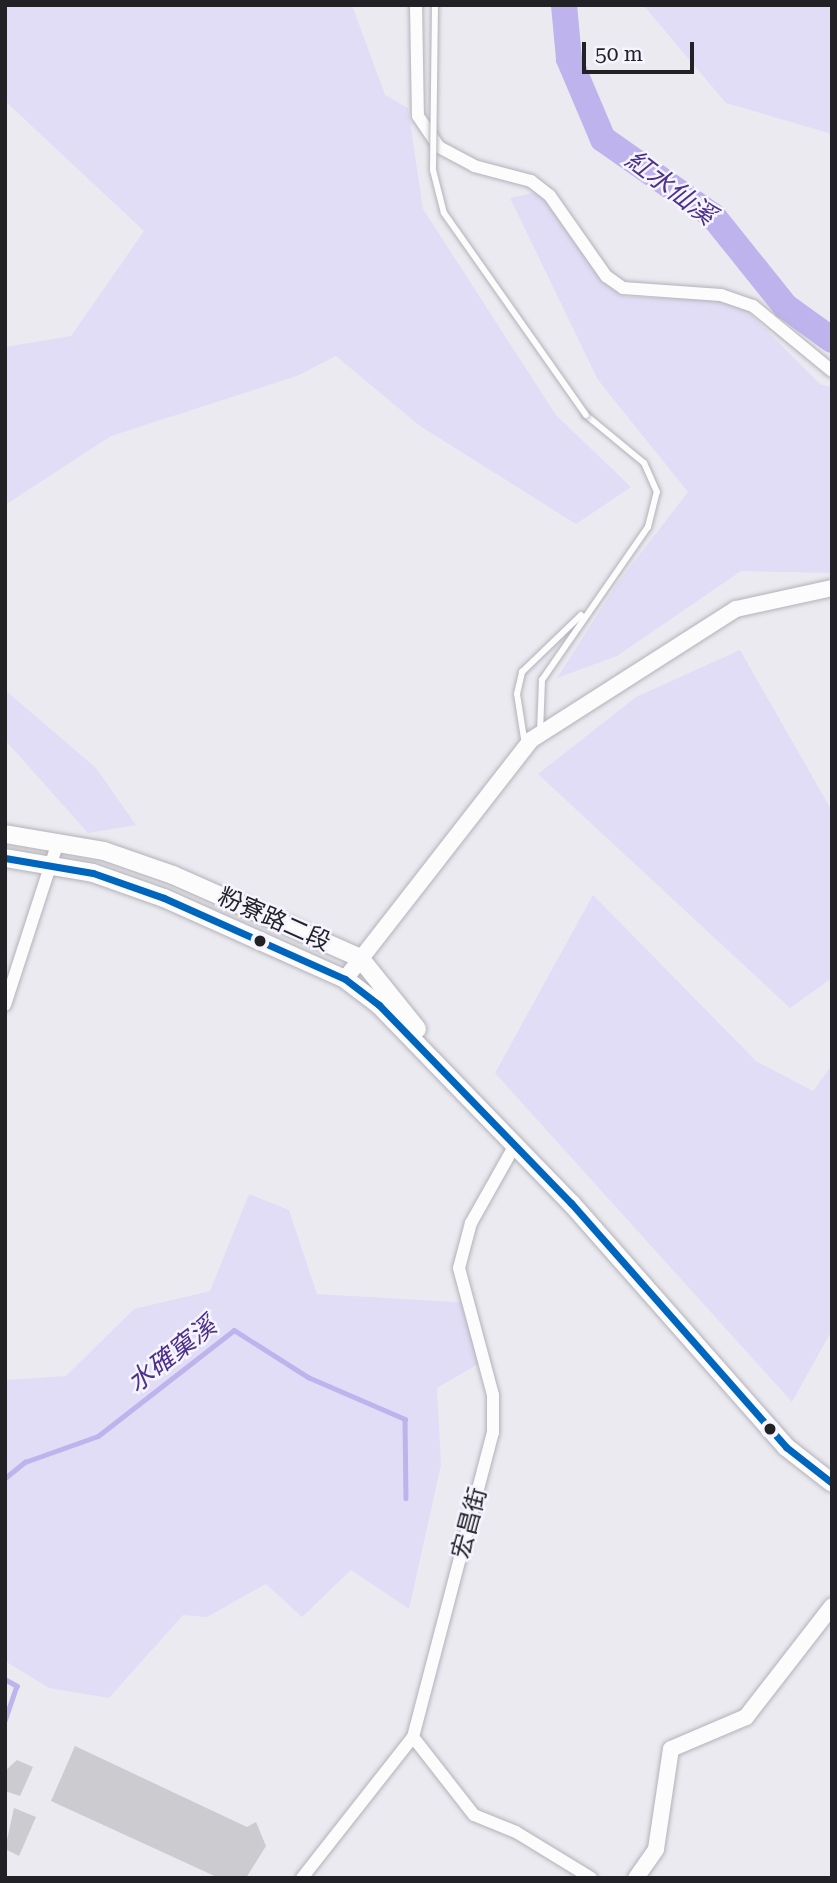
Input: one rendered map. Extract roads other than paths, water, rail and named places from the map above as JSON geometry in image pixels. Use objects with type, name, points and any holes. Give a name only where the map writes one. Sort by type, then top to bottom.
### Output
[{"type":"main road","name":"粉寮路二段","points":[[5,834],[58,842],[173,875],[360,958],[444,1065],[786,1447],[832,1483]]},
{"type":"main road","name":"粉寮路二段","points":[[5,858],[54,864],[164,898],[345,979],[444,1065]]},
{"type":"street","points":[[416,5],[418,116],[439,147],[474,166],[531,181],[550,196],[606,276],[623,288],[721,295],[753,306],[832,371]]},
{"type":"street","points":[[345,979],[525,746],[736,608],[832,588]]},
{"type":"street","points":[[5,1005],[54,864],[58,842]]},
{"type":"street","name":"宏昌街","points":[[302,1878],[414,1737],[493,1433],[493,1395],[459,1268],[471,1223],[516,1143]]},
{"type":"street","points":[[636,1878],[656,1849],[671,1749],[746,1717],[832,1606]]},
{"type":"street","points":[[414,1737],[474,1815],[516,1832],[591,1878]]},
{"type":"lane","points":[[435,5],[433,170],[444,213],[586,415],[644,463],[657,492],[648,527],[541,680],[541,734]]},
{"type":"lane","points":[[525,746],[518,703],[522,672],[593,604]]},
{"type":"waterway","name":"紅水仙溪","points":[[564,5],[569,59],[603,139],[713,216],[785,306],[832,340]]},
{"type":"waterway","name":"水確窠溪","points":[[5,1478],[25,1462],[98,1436],[234,1330],[308,1377],[405,1419],[406,1498]]},
{"type":"waterway","points":[[5,1679],[17,1686],[5,1721]]}]
